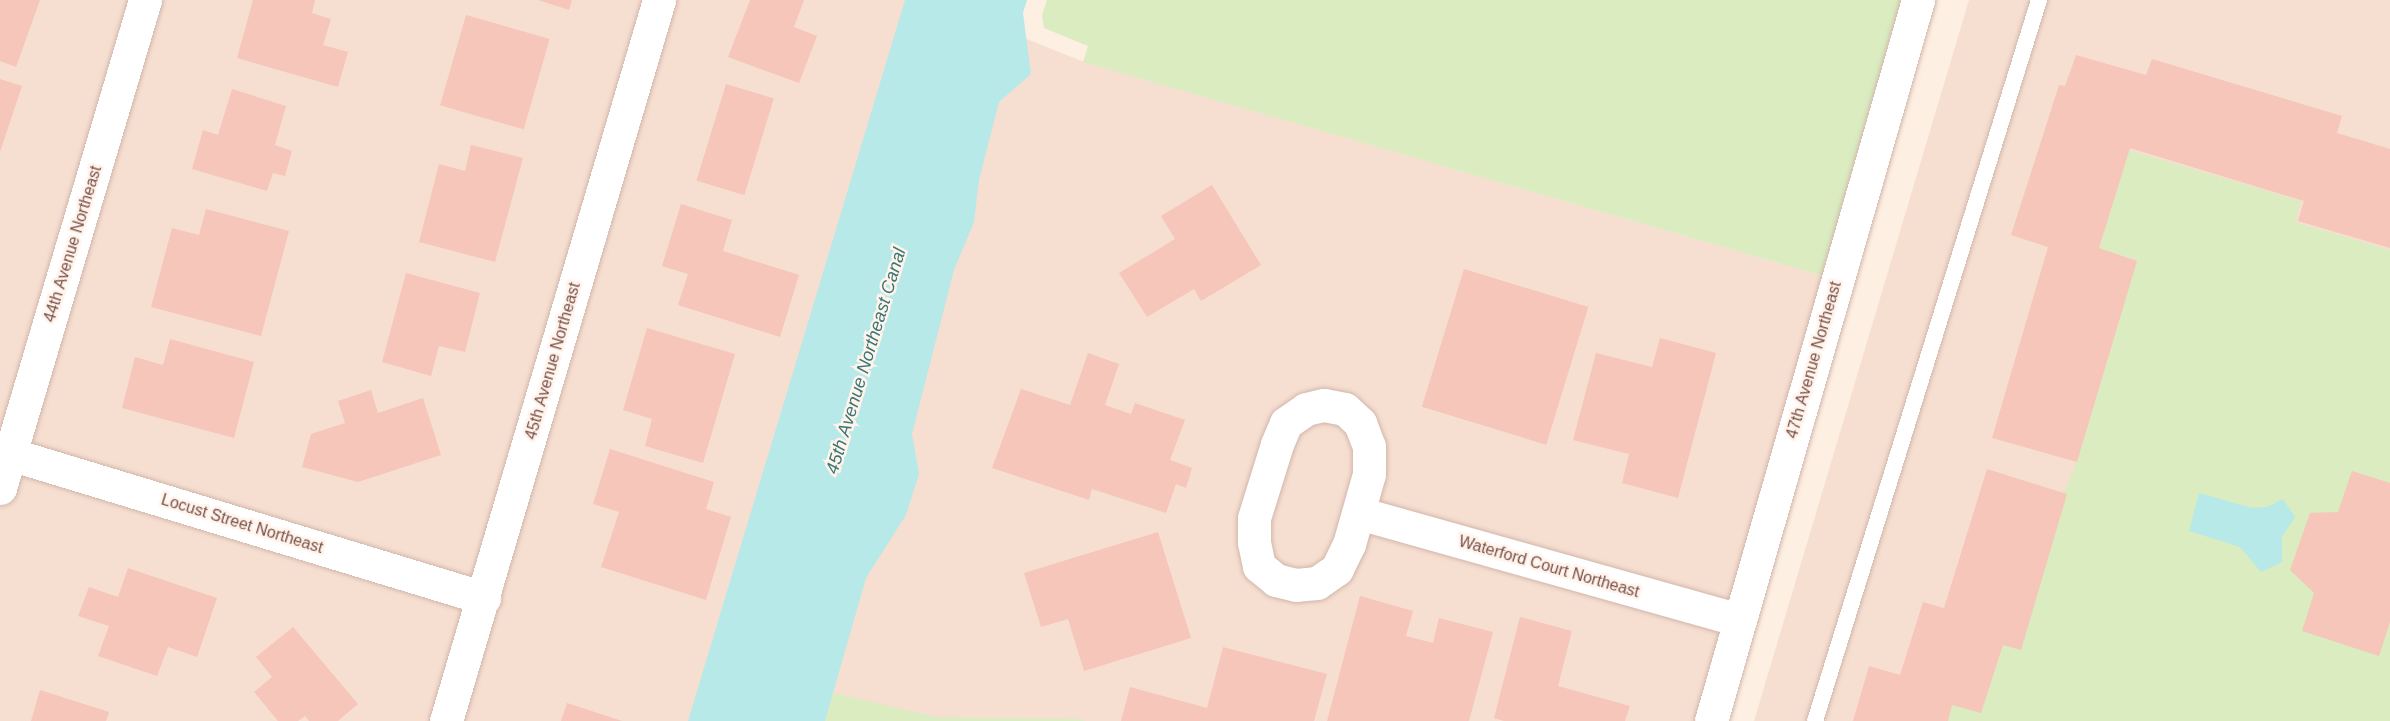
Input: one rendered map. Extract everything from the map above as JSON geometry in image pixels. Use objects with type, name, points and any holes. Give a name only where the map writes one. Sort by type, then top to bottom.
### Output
[{"type":"street","name":"44th Avenue Northeast","points":[[0,488],[5,452],[145,0]]},
{"type":"street","name":"45th Avenue Northeast","points":[[446,721],[659,0]]},
{"type":"street","name":"47th Avenue Northeast","points":[[1711,721],[1918,0]]},
{"type":"street","points":[[1324,405],[1345,409],[1360,423],[1368,446],[1369,474],[1359,513],[1336,569],[1317,583],[1296,585],[1276,580],[1259,566],[1254,543],[1254,518],[1277,444],[1286,423],[1306,409],[1324,405]]},
{"type":"street","name":"Locust Street Northeast","points":[[5,452],[484,598]]},
{"type":"street","name":"Waterford Court Northeast","points":[[1359,513],[1739,621]]},
{"type":"lane","points":[[1815,721],[2039,0]]},
{"type":"shaded area","points":[[0,0],[907,0],[690,721],[0,721]]},
{"type":"shaded area","points":[[1969,0],[2390,0],[2390,721],[1754,721]]},
{"type":"shaded area","points":[[969,16],[1084,62],[1837,280],[1712,721],[758,721]]},
{"type":"green space","points":[[1047,0],[1918,0],[1837,280],[1083,62],[1088,46],[1044,28],[1042,15]]},
{"type":"green space","points":[[2128,150],[2301,201],[2295,222],[2390,250],[2390,721],[1942,721],[1947,703],[1999,641],[2077,462],[2137,260],[2099,249]]},
{"type":"green space","points":[[834,693],[935,717],[1082,719],[1084,721],[825,721]]},
{"type":"water","name":"45th Avenue Northeast Canal","points":[[905,0],[1027,0],[1023,13],[1031,74],[999,102],[979,180],[974,222],[954,270],[912,434],[919,474],[906,515],[866,578],[825,721],[688,721]]},
{"type":"water","points":[[2199,493],[2252,508],[2267,507],[2283,499],[2295,517],[2282,537],[2282,562],[2261,572],[2240,547],[2189,531]]},
{"type":"building","points":[[0,0],[40,0],[16,67],[0,61]]},
{"type":"building","points":[[253,0],[315,0],[312,13],[331,19],[323,45],[348,52],[338,87],[237,58]]},
{"type":"building","points":[[538,0],[572,0],[569,10]]},
{"type":"building","points":[[750,0],[804,0],[794,27],[817,36],[799,83],[728,57]]},
{"type":"building","points":[[466,15],[550,39],[524,129],[440,105]]},
{"type":"building","points":[[2076,55],[2146,75],[2152,59],[2342,116],[2337,133],[2390,149],[2390,248],[2298,221],[2304,201],[2130,148],[2099,248],[2137,261],[2077,462],[1992,438],[2048,247],[2011,235],[2059,85],[2065,86]]},
{"type":"building","points":[[0,79],[22,86],[0,152]]},
{"type":"building","points":[[726,84],[774,99],[744,195],[696,181]]},
{"type":"building","points":[[232,89],[286,106],[275,145],[292,151],[285,176],[273,173],[267,191],[192,169],[203,130],[218,135]]},
{"type":"building","points":[[471,145],[523,158],[495,262],[419,242],[439,164],[465,171]]},
{"type":"building","points":[[1212,185],[1261,265],[1201,301],[1194,289],[1147,317],[1119,273],[1175,239],[1161,216]]},
{"type":"building","points":[[681,204],[732,220],[723,251],[799,275],[780,337],[678,305],[688,274],[662,266]]},
{"type":"building","points":[[206,209],[289,231],[261,336],[151,307],[172,228],[199,235]]},
{"type":"building","points":[[1464,269],[1588,307],[1546,445],[1422,407]]},
{"type":"building","points":[[406,273],[480,293],[465,352],[439,346],[431,376],[382,362]]},
{"type":"building","points":[[647,328],[735,354],[703,463],[645,446],[652,419],[623,410]]},
{"type":"building","points":[[1660,338],[1716,353],[1678,498],[1622,483],[1629,454],[1573,440],[1596,353],[1652,367]]},
{"type":"building","points":[[170,339],[254,362],[234,438],[122,408],[135,357],[163,365]]},
{"type":"building","points":[[1088,353],[1119,364],[1105,405],[1131,414],[1135,403],[1185,420],[1170,460],[1192,468],[1186,488],[1176,484],[1166,513],[1092,489],[1089,500],[992,468],[1021,389],[1070,405]]},
{"type":"building","points":[[371,390],[378,413],[423,398],[441,455],[358,482],[302,467],[311,434],[345,423],[338,401]]},
{"type":"building","points":[[610,449],[714,482],[706,509],[731,517],[706,600],[601,567],[619,512],[593,504]]},
{"type":"building","points":[[1987,469],[2067,494],[2021,650],[2003,645],[1981,713],[1952,705],[1948,721],[1853,721],[1869,666],[1900,675],[1923,602],[1944,608]]},
{"type":"building","points":[[2352,471],[2390,483],[2390,622],[2379,656],[2302,631],[2314,593],[2290,570],[2310,513],[2338,512]]},
{"type":"building","points":[[1158,532],[1191,638],[1084,671],[1068,619],[1041,627],[1024,573]]},
{"type":"building","points":[[128,568],[217,598],[197,657],[168,647],[157,676],[98,656],[109,626],[78,616],[89,587],[118,597]]},
{"type":"building","points":[[1360,596],[1413,611],[1406,636],[1433,643],[1439,618],[1493,632],[1469,721],[1327,721]]},
{"type":"building","points":[[1520,617],[1572,631],[1558,686],[1630,706],[1625,721],[1504,721],[1494,718]]},
{"type":"building","points":[[293,627],[358,704],[338,721],[309,721],[305,716],[298,721],[278,721],[254,692],[272,677],[256,657]]},
{"type":"building","points":[[1223,647],[1327,674],[1314,721],[1121,721],[1130,687],[1207,708]]},
{"type":"building","points":[[40,690],[109,712],[106,721],[31,721]]},
{"type":"building","points":[[567,703],[622,721],[561,721]]}]
